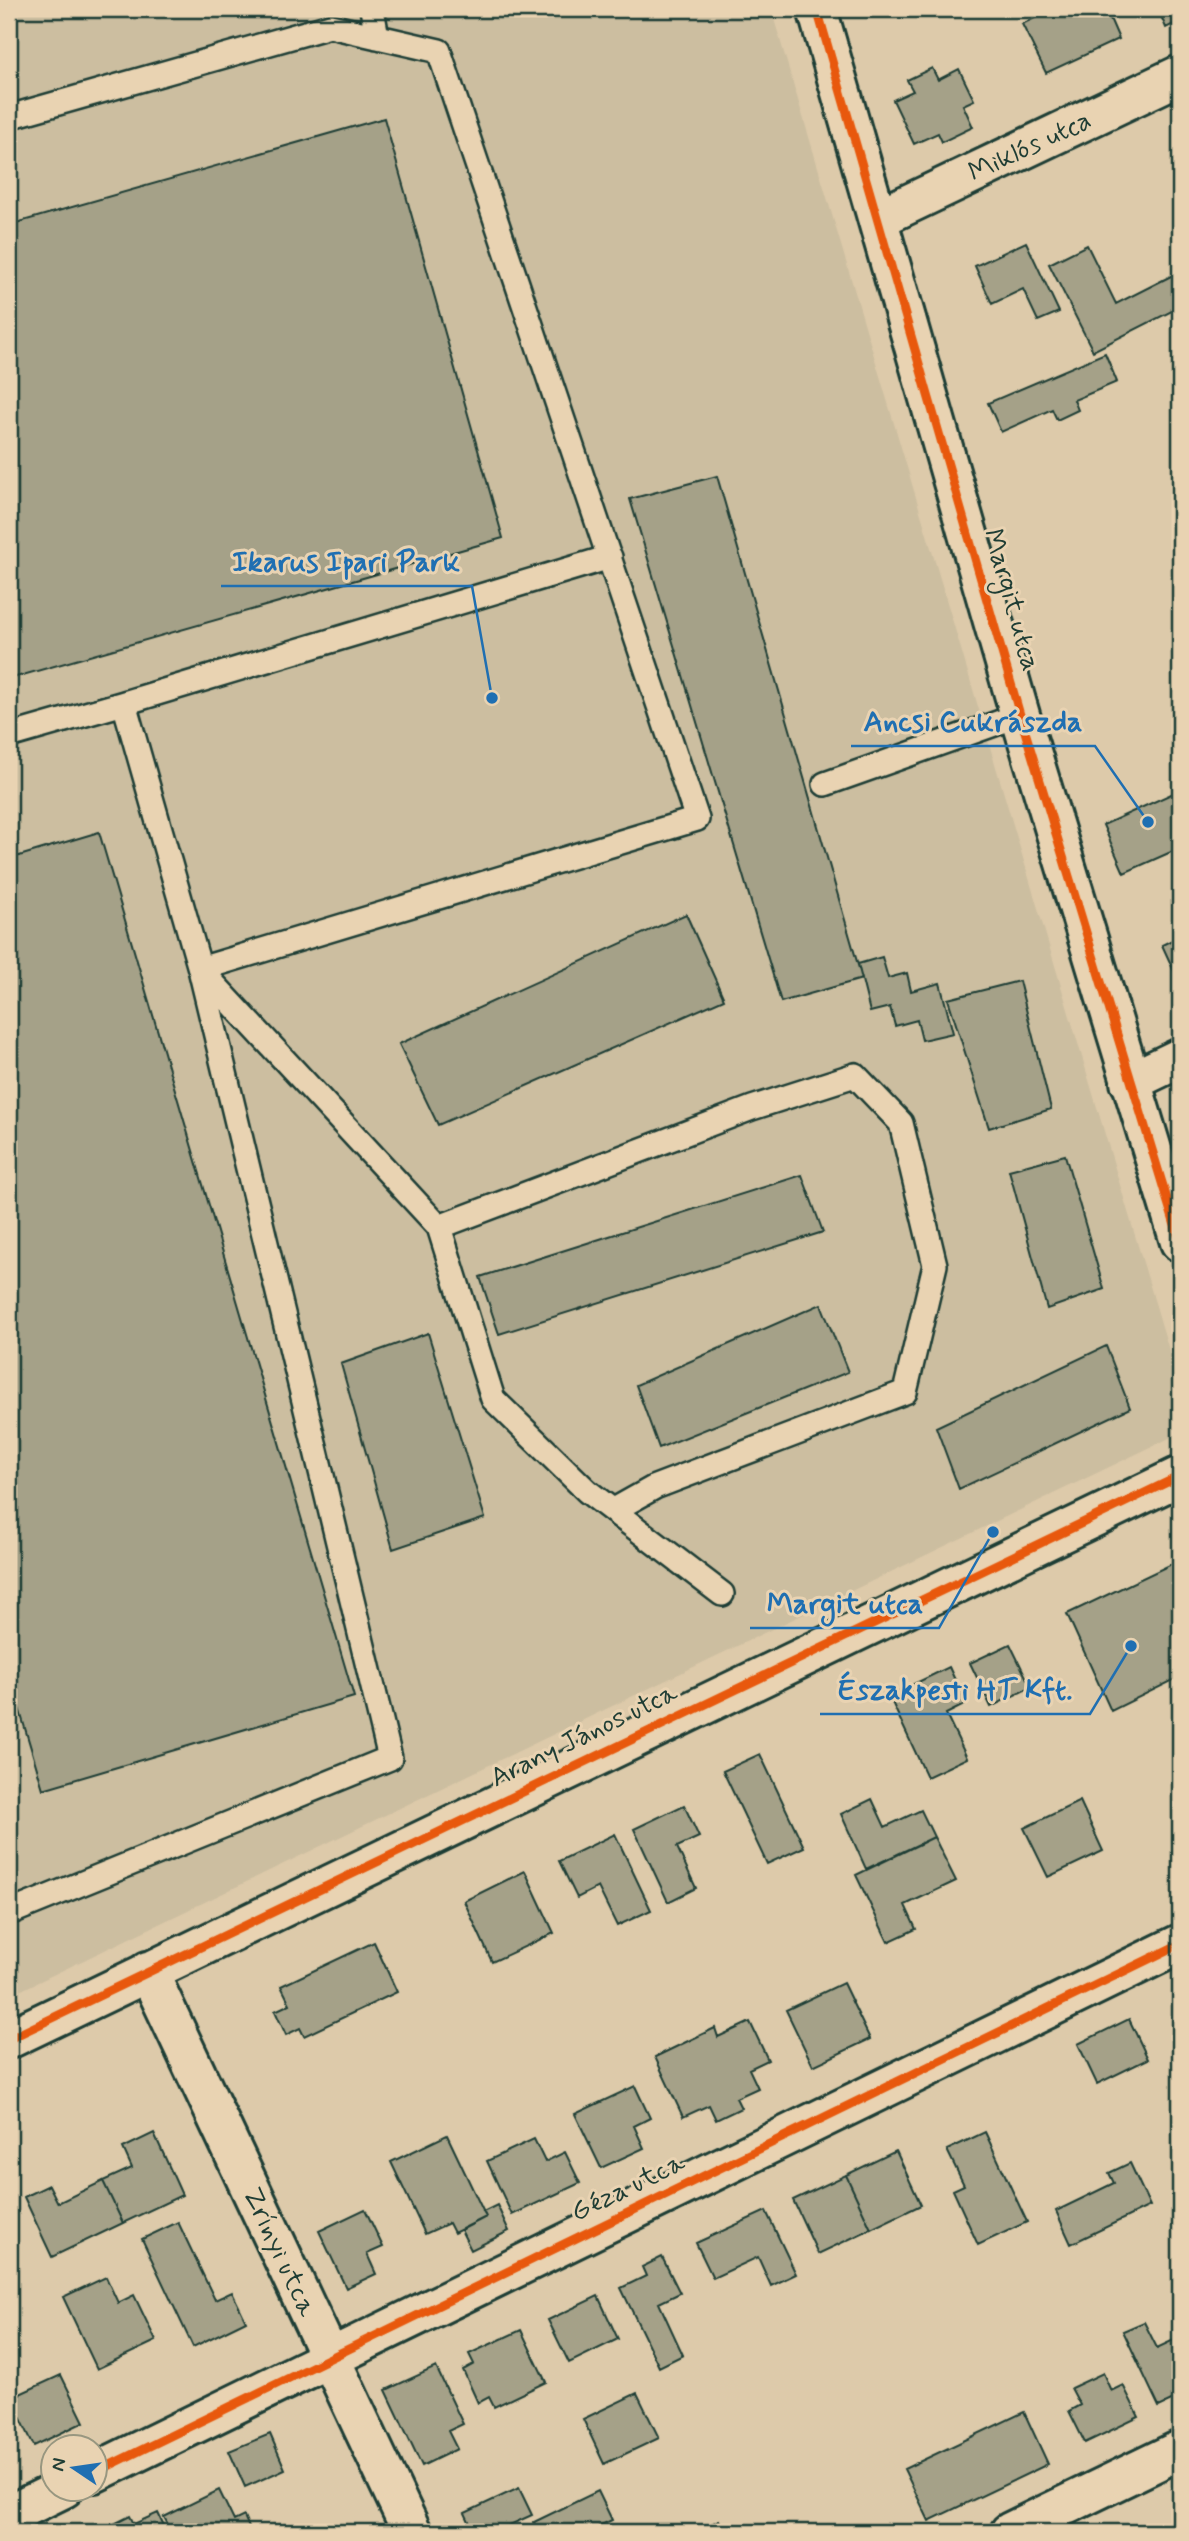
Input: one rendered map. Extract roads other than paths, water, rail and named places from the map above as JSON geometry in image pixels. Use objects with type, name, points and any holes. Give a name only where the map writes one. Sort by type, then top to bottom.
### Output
[{"type":"street","name":"Margit utca","points":[[817,9],[1020,715],[1180,1242]]},
{"type":"street","name":"Miklós utca","points":[[879,218],[1180,75]]},
{"type":"street","points":[[1130,1082],[1180,1058]]},
{"type":"street","name":"Arany János utca","points":[[9,2039],[1180,1476]]},
{"type":"street","name":"Géza utca","points":[[108,2466],[1180,1944]]},
{"type":"street","name":"Zrínyi utca","points":[[148,1971],[412,2532]]},
{"type":"street","points":[[1010,2532],[1180,2450]]},
{"type":"street","points":[[9,2515],[38,2501]]},
{"type":"lane","points":[[372,9],[377,37]]},
{"type":"lane","points":[[9,117],[330,26],[439,51],[697,820],[200,969]]},
{"type":"lane","points":[[9,736],[610,557]]},
{"type":"lane","points":[[9,1913],[390,1758],[200,969],[124,703]]},
{"type":"lane","points":[[825,784],[1020,715]]},
{"type":"lane","points":[[200,969],[439,1227],[493,1399],[587,1491],[722,1594]]},
{"type":"lane","points":[[439,1227],[752,1108],[855,1075],[901,1123],[935,1265],[905,1392],[655,1487],[614,1510]]},
{"type":"place","name":"Ikarus Ipari Park","points":[[492,698]]},
{"type":"place","name":"Ancsi Cukrászda","points":[[1148,822]]},
{"type":"place","name":"Margit utca","points":[[993,1532]]},
{"type":"place","name":"Északpesti HT Kft.","points":[[1131,1646]]}]
